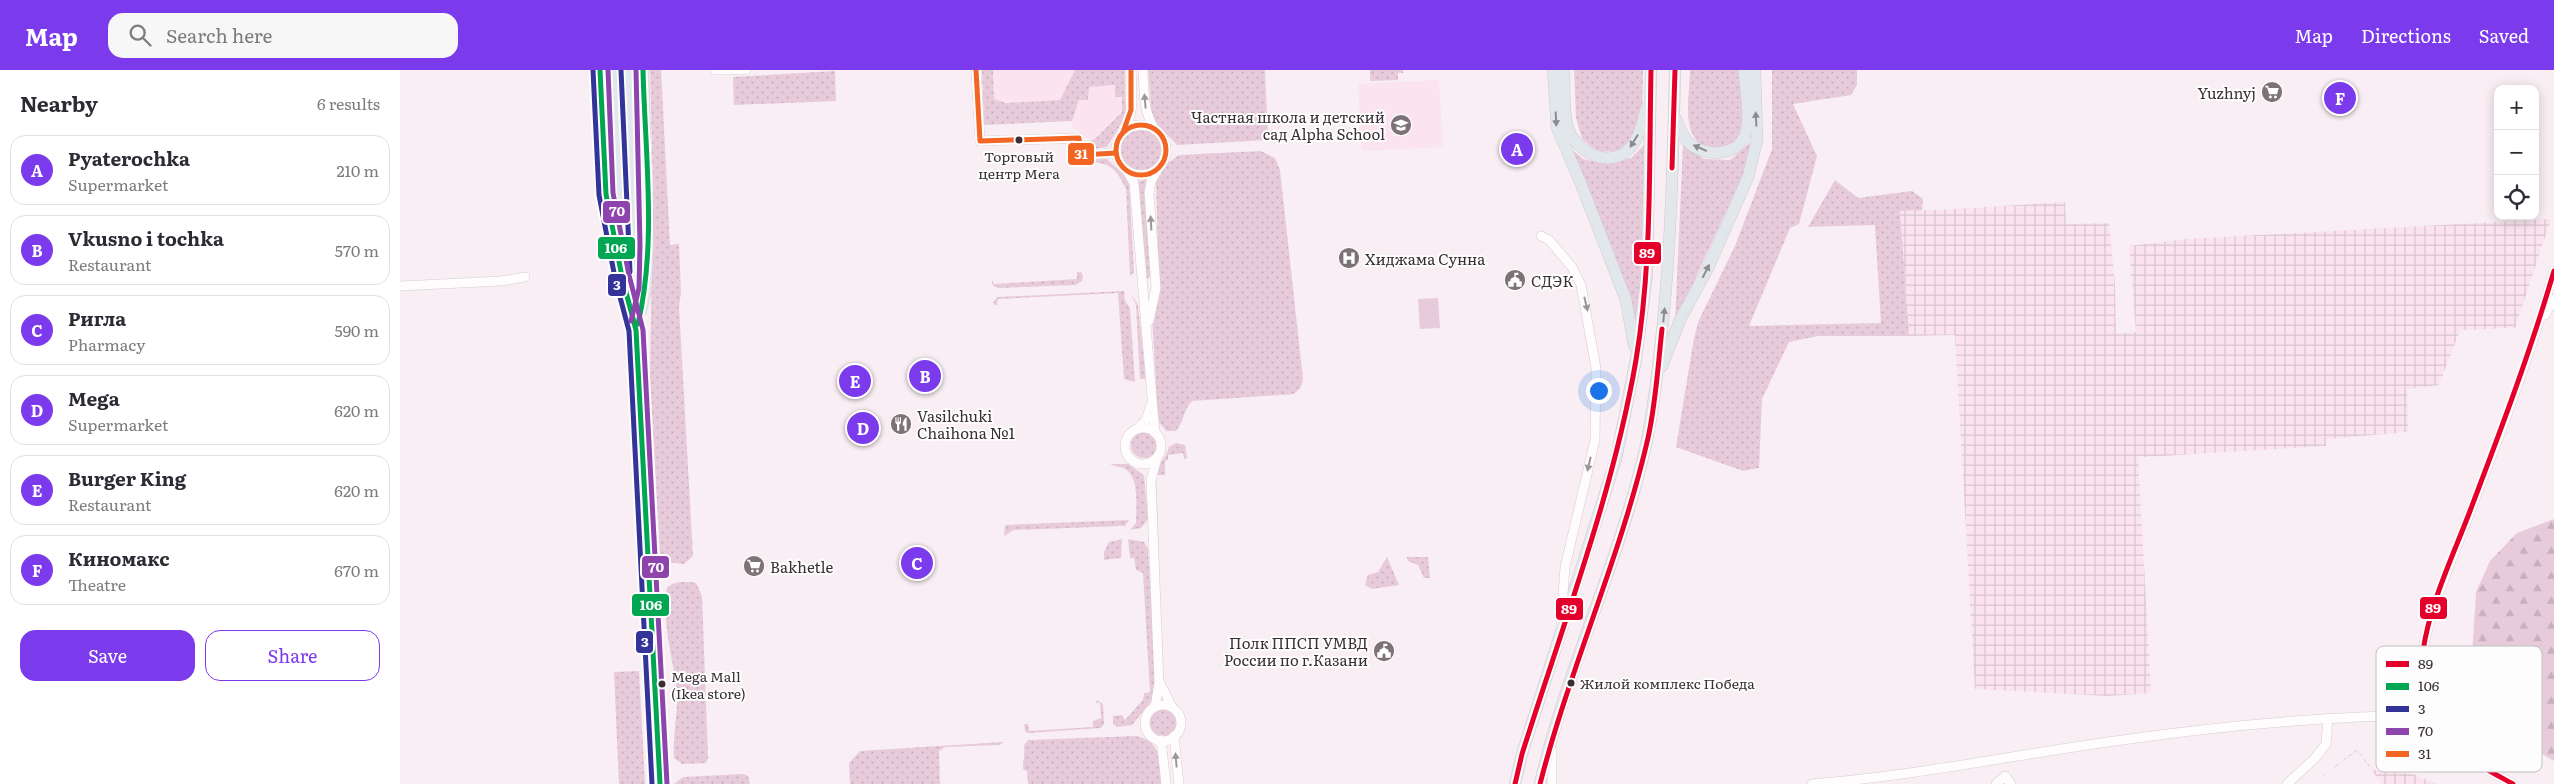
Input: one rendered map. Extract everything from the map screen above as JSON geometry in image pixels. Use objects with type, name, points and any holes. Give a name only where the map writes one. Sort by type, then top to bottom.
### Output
[{"type":"main road","points":[[600,70],[606,194],[622,277],[636,330]]},
{"type":"main road","points":[[616,70],[625,251],[636,330]]},
{"type":"main road","points":[[628,70],[637,247],[636,330],[661,784]]},
{"type":"main road","points":[[636,330],[646,290],[648,245],[643,70]]},
{"type":"main road","points":[[1553,70],[1557,128],[1626,300],[1636,359]]},
{"type":"main road","points":[[1564,70],[1567,125],[1572,138],[1588,153],[1603,158],[1616,157],[1629,150],[1639,134],[1650,95]]},
{"type":"main road","points":[[1515,784],[1560,630],[1616,459],[1636,359],[1647,274],[1651,70]]},
{"type":"main road","points":[[1540,784],[1607,576],[1645,449],[1657,379],[1667,284],[1675,70]]},
{"type":"main road","points":[[1674,115],[1682,135],[1689,143],[1702,151],[1719,153],[1729,150],[1745,137],[1747,126],[1744,70]]},
{"type":"main road","points":[[1657,379],[1680,320],[1708,268],[1748,177],[1757,140],[1755,70]]},
{"type":"street","points":[[715,70],[746,70]]},
{"type":"street","points":[[976,70],[980,141],[1079,138],[1081,155],[1116,153]]},
{"type":"street","points":[[1131,70],[1133,105],[1130,120],[1116,146],[1116,153],[1118,160],[1134,184],[1136,195],[1142,288],[1148,326],[1155,433],[1161,445],[1151,480],[1160,683],[1155,707]]},
{"type":"street","points":[[1143,70],[1145,107],[1149,120],[1161,136],[1166,148],[1164,160],[1151,181],[1149,193],[1156,288],[1148,326]]},
{"type":"street","points":[[1123,132],[1139,125],[1155,130]]},
{"type":"street","points":[[1126,171],[1143,175],[1158,168]]},
{"type":"street","points":[[1541,236],[1550,240],[1572,267],[1581,285],[1596,368],[1595,440],[1565,567],[1560,630]]},
{"type":"street","points":[[2424,646],[2445,580],[2537,331],[2553,281],[2554,271]]},
{"type":"street","points":[[1142,288],[1152,280],[1155,272]]},
{"type":"street","points":[[400,286],[501,281],[526,277]]},
{"type":"street","points":[[2537,331],[2554,299]]},
{"type":"street","points":[[1151,480],[1141,464],[1130,459],[1125,447],[1128,436],[1146,420],[1152,402]]},
{"type":"street","points":[[1137,430],[1146,429],[1155,433]]},
{"type":"street","points":[[1141,464],[1152,462],[1157,458]]},
{"type":"street","points":[[1160,683],[1172,707],[1179,715],[1178,732],[1174,736],[1161,740],[1150,734],[1145,724],[1147,714],[1155,707],[1161,705],[1172,707]]},
{"type":"street","points":[[1812,784],[2010,759],[2091,744],[2193,730],[2328,718],[2376,717]]},
{"type":"street","points":[[2287,784],[2315,758],[2326,744],[2328,718]]},
{"type":"street","points":[[1174,736],[1179,784]]},
{"type":"street","points":[[1161,740],[1166,784]]},
{"type":"street","points":[[1552,784],[1553,740]]},
{"type":"street","points":[[2490,772],[2513,784]]},
{"type":"street","points":[[1996,784],[2005,776],[2011,784]]},
{"type":"shaded area","points":[[993,70],[1075,70],[1061,100],[1006,103],[994,99]]},
{"type":"shaded area","name":"Частная школа и детский сад Alpha School","points":[[1439,80],[1443,147],[1362,151],[1358,84]]},
{"type":"shaded area","points":[[1115,85],[1122,97],[1122,112],[1095,139],[1088,139],[1072,126],[1073,116],[1079,100],[1088,87]]},
{"type":"shaded area","points":[[2065,202],[2066,224],[2109,223],[2115,284],[2116,333],[2136,332],[2129,246],[2186,239],[2551,219],[2515,328],[2460,330],[2439,385],[2407,389],[2408,432],[2326,439],[2326,446],[2138,456],[2151,693],[2109,696],[1975,689],[1955,335],[1909,336],[1900,210],[1939,210]]},
{"type":"shaded area","points":[[2357,749],[2376,772],[2413,774],[2437,784],[2382,784],[2357,751],[2312,784]]},
{"type":"green space","points":[[650,70],[661,70],[670,245],[679,244],[681,292],[679,307],[693,556],[684,564],[667,562],[660,555],[650,378],[653,191]]},
{"type":"green space","points":[[982,70],[993,70],[994,99],[1006,103],[1060,100],[1075,70],[1125,70],[1126,116],[1107,147],[1094,149],[1085,146],[1084,142],[1095,139],[1122,112],[1122,97],[1115,97],[1115,85],[1089,87],[1088,100],[1079,100],[1072,121],[984,125]]},
{"type":"green space","points":[[1148,70],[1265,70],[1268,140],[1177,145],[1152,119]]},
{"type":"green space","points":[[1370,70],[1403,70],[1403,73],[1398,73],[1398,80],[1370,81]]},
{"type":"green space","points":[[1574,70],[1643,70],[1642,135],[1616,152],[1597,151],[1582,139],[1576,118]]},
{"type":"green space","points":[[1690,70],[1741,70],[1744,106],[1741,132],[1736,142],[1727,147],[1715,148],[1699,143],[1693,135],[1688,112]]},
{"type":"green space","points":[[1772,70],[1857,70],[1857,85],[1851,95],[1793,104],[1817,156],[1799,224],[1790,228],[1749,326],[1881,323],[1875,225],[1808,227],[1835,180],[1858,198],[1912,191],[1923,199],[1922,210],[1900,211],[1909,336],[1818,336],[1789,342],[1762,399],[1759,468],[1743,471],[1676,447],[1694,338],[1699,320],[1735,246],[1772,149]]},
{"type":"green space","points":[[835,71],[836,101],[734,105],[733,77]]},
{"type":"green space","points":[[1145,130],[1152,133],[1158,139],[1161,150],[1160,158],[1152,167],[1145,170],[1137,170],[1130,167],[1122,158],[1121,146],[1124,139],[1133,131]]},
{"type":"green space","points":[[1754,139],[1741,179],[1675,323],[1683,145],[1704,159],[1730,160]]},
{"type":"green space","points":[[1645,144],[1643,277],[1637,331],[1629,291],[1567,145],[1583,159],[1601,163],[1631,158]]},
{"type":"green space","points":[[1261,151],[1275,158],[1280,170],[1303,379],[1301,387],[1294,394],[1192,401],[1176,431],[1166,431],[1158,421],[1152,315],[1159,282],[1156,182],[1168,163],[1179,155]]},
{"type":"green space","points":[[1091,159],[1107,159],[1129,180],[1134,272],[1130,276],[1126,189],[1112,168],[1107,165],[1088,163]]},
{"type":"green space","points":[[1146,180],[1150,276],[1145,281],[1138,181]]},
{"type":"green space","points":[[1077,272],[1081,272],[1083,276],[1082,281],[1076,285],[1000,288],[993,286],[992,279],[994,284],[1077,279]]},
{"type":"green space","points":[[1124,291],[1125,301],[1130,308],[1135,382],[1124,379],[1118,293],[998,299],[997,305],[994,305],[993,302],[998,297]]},
{"type":"green space","points":[[1131,294],[1138,305],[1146,379],[1140,379],[1136,305]]},
{"type":"green space","points":[[1438,298],[1440,328],[1420,329],[1418,299]]},
{"type":"green space","points":[[1144,432],[1153,436],[1157,445],[1153,454],[1144,458],[1135,454],[1131,445],[1135,436]]},
{"type":"green space","points":[[1176,443],[1185,445],[1187,458],[1184,459],[1183,453],[1168,455],[1168,460],[1165,461],[1165,475],[1156,475],[1159,557],[1155,475],[1169,447]]},
{"type":"green space","points":[[1110,464],[1128,464],[1144,475],[1148,519],[1141,528],[1130,530],[1136,523],[1136,496],[1132,476],[1126,469]]},
{"type":"green space","points":[[2554,519],[2554,761],[2542,754],[2542,646],[2473,646],[2476,592],[2490,561],[2517,533]]},
{"type":"green space","points":[[1129,520],[1125,526],[1014,530],[1004,536],[1005,525]]},
{"type":"green space","points":[[1122,539],[1121,558],[1104,560],[1104,552],[1109,542]]},
{"type":"green space","points":[[1128,539],[1144,542],[1148,549],[1157,694],[1132,725],[1117,727],[1113,724],[1113,716],[1122,715],[1125,720],[1143,700],[1144,693],[1150,692],[1143,573],[1136,570],[1134,558],[1130,558]]},
{"type":"green space","points":[[1387,557],[1399,585],[1372,589],[1365,585],[1368,575],[1378,572]]},
{"type":"green space","points":[[1407,557],[1428,557],[1430,578],[1424,578],[1418,565],[1408,561]]},
{"type":"green space","points":[[696,583],[702,596],[708,758],[706,763],[682,764],[674,758],[677,693],[667,631],[665,598],[667,589],[671,584]]},
{"type":"green space","points":[[639,671],[645,784],[619,784],[614,672]]},
{"type":"green space","points":[[1097,700],[1103,704],[1104,724],[1101,728],[1028,733],[1025,731],[1024,724],[1028,724],[1029,731],[1093,727],[1093,721],[1101,718],[1100,703],[1095,703]]},
{"type":"green space","points":[[1164,709],[1174,713],[1178,723],[1174,733],[1164,737],[1154,733],[1150,723],[1154,713]]},
{"type":"green space","points":[[1136,736],[1145,739],[1155,747],[1158,753],[1161,784],[1028,784],[1027,771],[1023,769],[1024,745],[1028,740]]},
{"type":"green space","points":[[1003,742],[1000,745],[945,747],[939,751],[940,784],[850,784],[849,763],[860,751]]},
{"type":"green space","points":[[743,774],[748,776],[750,784],[674,784],[683,777]]},
{"type":"transit line","name":"3","points":[[593,70],[599,195],[615,278],[629,331],[652,784]]},
{"type":"transit line","name":"106","points":[[600,70],[606,194],[622,277],[636,330],[660,784]]},
{"type":"transit line","name":"70","points":[[608,70],[613,193],[629,275],[643,330],[667,784]]},
{"type":"transit line","name":"3","points":[[621,70],[630,272]]},
{"type":"transit line","name":"70","points":[[631,321],[639,288],[640,245],[636,70]]},
{"type":"transit line","name":"106","points":[[638,324],[644,293],[648,230],[643,70]]},
{"type":"transit line","name":"31","points":[[976,70],[980,141],[1079,138],[1081,155],[1116,153]]},
{"type":"transit line","name":"31","points":[[1123,132],[1131,110],[1131,70]]},
{"type":"transit line","name":"89","points":[[1515,784],[1522,754],[1601,509],[1626,410],[1636,360],[1645,288],[1647,252],[1651,70]]},
{"type":"transit line","name":"89","points":[[1672,168],[1675,70]]},
{"type":"transit line","name":"31","points":[[1141,125],[1155,129],[1162,136],[1166,150],[1162,164],[1155,171],[1141,175],[1127,171],[1120,164],[1116,150],[1120,136],[1127,129],[1141,125]]},
{"type":"transit line","name":"89","points":[[2424,646],[2436,597],[2514,392],[2554,271]]},
{"type":"transit line","name":"89","points":[[1540,784],[1552,740],[1637,482],[1653,411],[1662,329]]},
{"type":"transit line","name":"89","points":[[2491,772],[2513,784]]},
{"type":"place","name":"Yuzhnyj","points":[[2272,92]]},
{"type":"place","name":"Киномакс","points":[[2340,98]]},
{"type":"place","name":"Частная школа и детский сад Alpha School","points":[[1401,125]]},
{"type":"place","name":"Торговый центр Мега","points":[[1019,140]]},
{"type":"place","name":"Pyaterochka","points":[[1517,149]]},
{"type":"place","name":"Хиджама Сунна","points":[[1349,258]]},
{"type":"place","name":"СДЭК","points":[[1515,280]]},
{"type":"place","name":"Vkusno i tochka","points":[[925,376]]},
{"type":"place","name":"Burger King","points":[[855,381]]},
{"type":"place","name":"Vasilchuki Chaihona №1","points":[[901,424]]},
{"type":"place","name":"Mega","points":[[863,428]]},
{"type":"place","name":"Ригла","points":[[917,563]]},
{"type":"place","name":"Bakhetle","points":[[754,566]]},
{"type":"place","name":"Полк ППСП УМВД России по г.Казани","points":[[1384,651]]},
{"type":"place","name":"Жилой комплекс Победа","points":[[1571,683]]},
{"type":"place","name":"Mega Mall (Ikea store)","points":[[662,684]]}]
